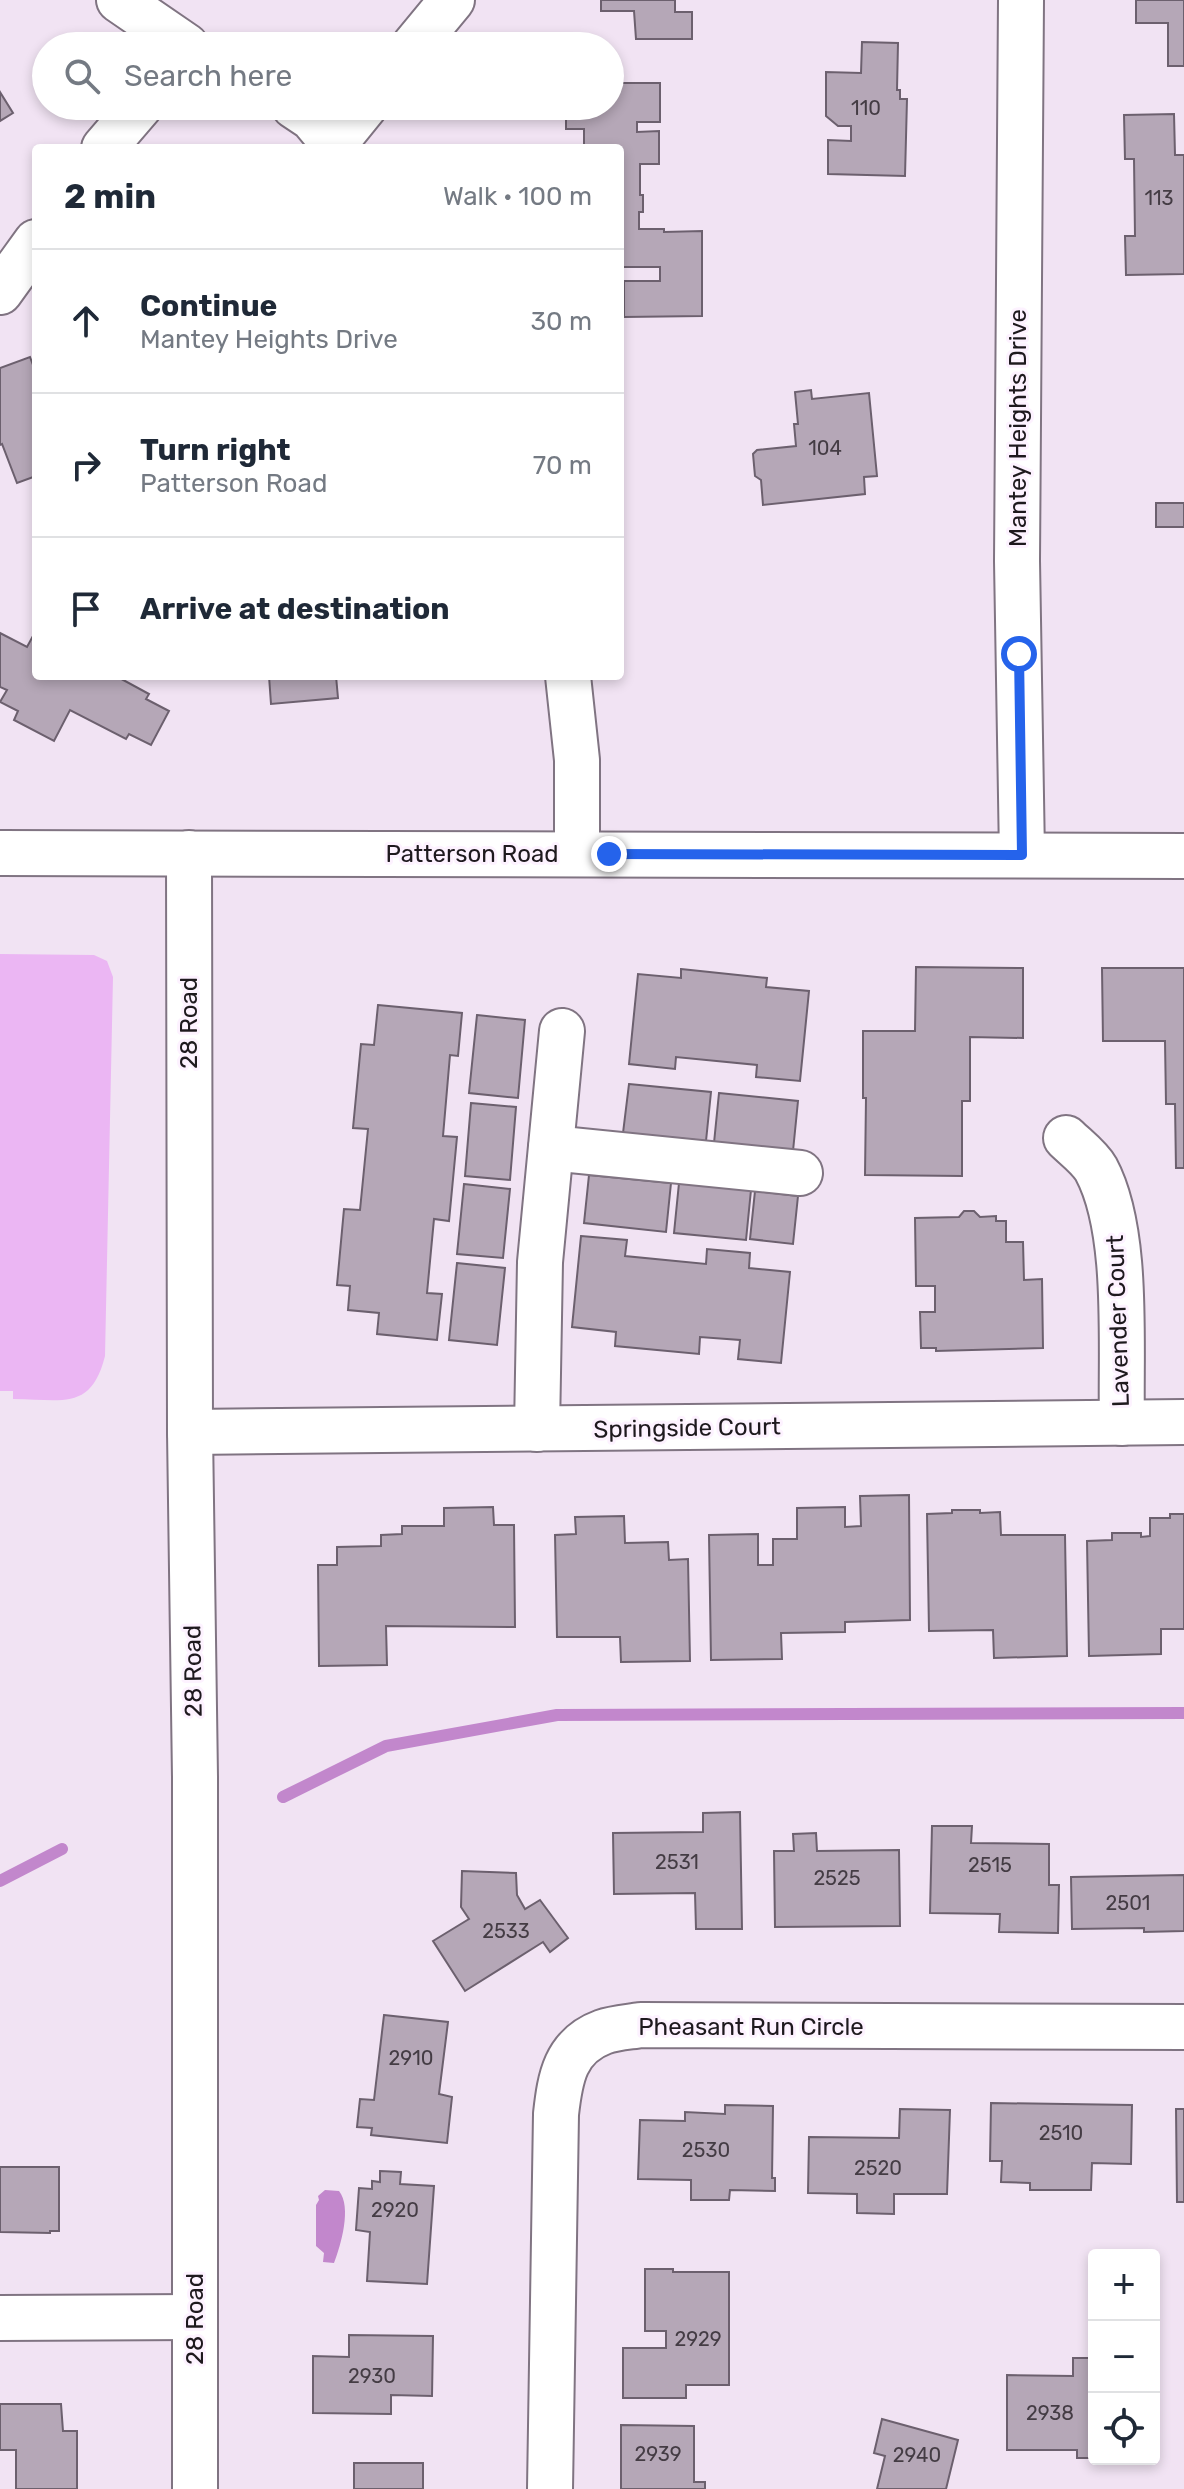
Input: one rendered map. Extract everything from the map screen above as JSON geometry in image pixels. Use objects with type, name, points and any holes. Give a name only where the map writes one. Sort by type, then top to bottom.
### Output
[{"type":"street","points":[[119,0],[166,32]]},
{"type":"street","points":[[426,32],[452,0]]},
{"type":"street","name":"Mantey Heights Drive","points":[[1021,0],[1017,561],[1022,855]]},
{"type":"street","points":[[107,144],[128,120]]},
{"type":"street","points":[[314,120],[334,144]]},
{"type":"street","points":[[337,144],[355,120]]},
{"type":"street","points":[[0,292],[32,248]]},
{"type":"street","points":[[568,680],[577,760],[577,854]]},
{"type":"street","name":"Patterson Road","points":[[0,853],[1184,856]]},
{"type":"street","name":"28 Road","points":[[189,853],[190,1432],[195,1777],[195,2489]]},
{"type":"street","points":[[537,1429],[540,1262],[562,1031]]},
{"type":"street","name":"Lavender Court","points":[[1066,1138],[1095,1166],[1112,1208],[1119,1263],[1122,1423]]},
{"type":"street","points":[[551,1148],[800,1173]]},
{"type":"street","name":"Springside Court","points":[[190,1432],[1184,1422]]},
{"type":"street","name":"Pheasant Run Circle","points":[[550,2489],[556,2114],[560,2079],[576,2049],[603,2032],[641,2025],[1184,2027]]},
{"type":"street","points":[[0,2318],[195,2317]]},
{"type":"shaded area","points":[[0,954],[94,955],[107,961],[113,977],[105,1356],[91,1386],[82,1394],[60,1400],[13,1399],[13,1391],[0,1391]]},
{"type":"shaded area","points":[[325,2190],[339,2191],[345,2206],[342,2237],[334,2263],[323,2262],[324,2253],[316,2246],[316,2205],[318,2196]]},
{"type":"building","points":[[601,0],[675,0],[675,12],[692,12],[692,39],[636,39],[634,11],[601,11]]},
{"type":"building","points":[[1136,0],[1184,0],[1184,66],[1168,66],[1168,23],[1136,23]]},
{"type":"building","points":[[862,42],[898,43],[897,90],[900,90],[900,99],[907,99],[905,176],[828,174],[828,140],[851,141],[851,126],[838,126],[826,116],[826,72],[861,73]]},
{"type":"building","points":[[624,83],[660,83],[660,122],[637,122],[637,132],[659,131],[659,164],[640,164],[643,212],[639,212],[639,229],[702,231],[702,316],[624,317],[624,281],[660,281],[660,267],[624,267],[624,144],[584,144],[584,129],[566,129],[566,120],[624,120]]},
{"type":"building","points":[[0,92],[13,113],[0,121]]},
{"type":"building","points":[[1174,114],[1175,155],[1184,155],[1184,274],[1126,275],[1125,236],[1135,236],[1134,159],[1125,159],[1124,115]]},
{"type":"building","points":[[30,357],[32,362],[32,477],[17,483],[0,445],[0,368]]},
{"type":"building","points":[[811,390],[812,399],[869,393],[877,476],[864,477],[865,494],[763,505],[761,480],[755,476],[753,454],[757,450],[796,446],[794,424],[798,424],[795,392]]},
{"type":"building","points":[[1156,503],[1184,503],[1184,527],[1156,527]]},
{"type":"building","points":[[0,633],[27,647],[32,638],[32,680],[123,680],[149,694],[146,699],[169,711],[151,745],[129,734],[126,739],[70,710],[54,741],[14,720],[18,711],[0,702],[7,690],[0,687]]},
{"type":"building","points":[[269,680],[336,680],[338,698],[271,704]]},
{"type":"building","points":[[916,967],[1023,968],[1023,1038],[970,1037],[970,1101],[962,1101],[962,1176],[865,1175],[863,1031],[915,1031]]},
{"type":"building","points":[[1102,968],[1184,968],[1184,1168],[1176,1168],[1175,1104],[1166,1104],[1165,1041],[1103,1041]]},
{"type":"building","points":[[681,969],[767,978],[766,987],[809,991],[800,1081],[756,1077],[757,1065],[676,1057],[675,1069],[629,1064],[638,974],[681,978]]},
{"type":"building","points":[[378,1005],[462,1013],[458,1056],[450,1055],[443,1136],[457,1137],[449,1221],[434,1219],[427,1293],[442,1294],[437,1340],[377,1334],[379,1313],[348,1310],[350,1286],[337,1285],[344,1209],[360,1210],[368,1129],[353,1128],[361,1044],[374,1045]]},
{"type":"building","points":[[477,1015],[525,1020],[518,1098],[469,1093]]},
{"type":"building","points":[[629,1084],[711,1092],[706,1141],[623,1133]]},
{"type":"building","points":[[719,1093],[798,1101],[793,1151],[714,1143]]},
{"type":"building","points":[[471,1103],[516,1107],[510,1180],[465,1176]]},
{"type":"building","points":[[589,1175],[671,1183],[666,1232],[584,1223]]},
{"type":"building","points":[[679,1183],[751,1190],[746,1240],[674,1233]]},
{"type":"building","points":[[464,1184],[510,1189],[503,1258],[457,1254]]},
{"type":"building","points":[[755,1191],[798,1196],[793,1244],[750,1239]]},
{"type":"building","points":[[964,1211],[974,1211],[980,1217],[996,1216],[996,1221],[1006,1221],[1006,1242],[1023,1242],[1024,1280],[1042,1279],[1043,1348],[936,1351],[936,1348],[921,1348],[920,1312],[935,1312],[935,1286],[916,1286],[915,1218],[959,1217]]},
{"type":"building","points":[[581,1236],[627,1240],[625,1256],[706,1264],[707,1249],[750,1253],[749,1268],[790,1272],[781,1363],[738,1359],[740,1340],[700,1337],[699,1354],[615,1346],[616,1332],[572,1327]]},
{"type":"building","points":[[457,1263],[505,1268],[497,1345],[449,1340]]},
{"type":"building","points":[[909,1495],[910,1620],[845,1622],[845,1632],[781,1633],[782,1659],[711,1660],[709,1535],[758,1534],[758,1565],[773,1565],[773,1539],[797,1539],[797,1508],[845,1507],[845,1527],[861,1526],[860,1496]]},
{"type":"building","points":[[493,1507],[494,1525],[514,1525],[515,1627],[386,1626],[387,1665],[319,1666],[318,1565],[337,1565],[337,1547],[381,1546],[381,1535],[402,1534],[402,1526],[444,1526],[444,1508]]},
{"type":"building","points":[[952,1510],[1000,1512],[1001,1535],[1065,1535],[1067,1656],[994,1658],[993,1630],[929,1631],[927,1514],[952,1513]]},
{"type":"building","points":[[1170,1514],[1184,1514],[1184,1629],[1161,1629],[1161,1654],[1089,1656],[1087,1541],[1112,1540],[1112,1533],[1150,1536],[1150,1518],[1170,1518]]},
{"type":"building","points":[[624,1516],[625,1543],[668,1542],[669,1560],[688,1559],[690,1661],[621,1662],[620,1637],[557,1637],[555,1535],[576,1534],[575,1517]]},
{"type":"building","points":[[740,1812],[742,1929],[696,1929],[695,1893],[614,1894],[613,1833],[703,1832],[703,1813]]},
{"type":"building","points":[[932,1826],[972,1826],[971,1843],[1049,1844],[1049,1885],[1059,1885],[1058,1933],[999,1932],[1000,1914],[930,1913]]},
{"type":"building","points":[[816,1833],[817,1851],[899,1850],[900,1926],[775,1927],[774,1851],[794,1851],[793,1834]]},
{"type":"building","points":[[462,1871],[516,1873],[517,1895],[525,1909],[540,1900],[568,1938],[550,1952],[543,1942],[465,1991],[433,1941],[469,1919],[461,1907]]},
{"type":"building","points":[[1184,1875],[1184,1931],[1072,1929],[1071,1877]]},
{"type":"building","points":[[384,2015],[448,2022],[439,2094],[452,2097],[447,2143],[371,2135],[372,2128],[357,2127],[360,2099],[374,2100]]},
{"type":"building","points":[[991,2103],[1132,2105],[1131,2164],[1092,2163],[1091,2190],[1030,2190],[1030,2183],[1001,2182],[1002,2161],[990,2161]]},
{"type":"building","points":[[725,2105],[773,2106],[772,2178],[775,2178],[775,2191],[730,2190],[729,2200],[691,2200],[691,2180],[638,2179],[640,2120],[685,2121],[685,2112],[725,2114]]},
{"type":"building","points":[[900,2109],[950,2110],[947,2194],[894,2194],[894,2214],[857,2213],[857,2194],[808,2193],[809,2137],[899,2138]]},
{"type":"building","points":[[1176,2109],[1184,2109],[1184,2202],[1177,2202]]},
{"type":"building","points":[[0,2167],[59,2167],[59,2231],[0,2232]]},
{"type":"building","points":[[380,2171],[401,2172],[400,2184],[434,2186],[427,2284],[367,2281],[370,2232],[356,2230],[359,2188],[372,2189],[372,2181],[380,2182]]},
{"type":"building","points":[[645,2269],[729,2272],[729,2385],[686,2385],[686,2398],[623,2398],[623,2348],[666,2348],[666,2331],[645,2331]]},
{"type":"building","points":[[349,2335],[433,2336],[432,2396],[391,2395],[391,2414],[313,2413],[313,2356],[349,2357]]},
{"type":"building","points":[[1073,2358],[1088,2358],[1088,2458],[1077,2458],[1077,2450],[1007,2450],[1007,2375],[1073,2376]]},
{"type":"building","points":[[0,2404],[61,2404],[63,2431],[77,2431],[77,2489],[16,2489],[16,2450],[0,2450]]},
{"type":"building","points":[[882,2419],[958,2440],[946,2489],[877,2489],[885,2456],[874,2453]]},
{"type":"building","points":[[621,2425],[694,2426],[694,2482],[705,2482],[705,2489],[621,2489]]},
{"type":"building","points":[[354,2463],[423,2463],[423,2489],[354,2489]]},
{"type":"waterway","points":[[283,1797],[386,1746],[557,1715],[1184,1713]]},
{"type":"waterway","points":[[0,1881],[62,1849]]},
{"type":"route","points":[[609,854],[1022,855],[1019,654]]}]
